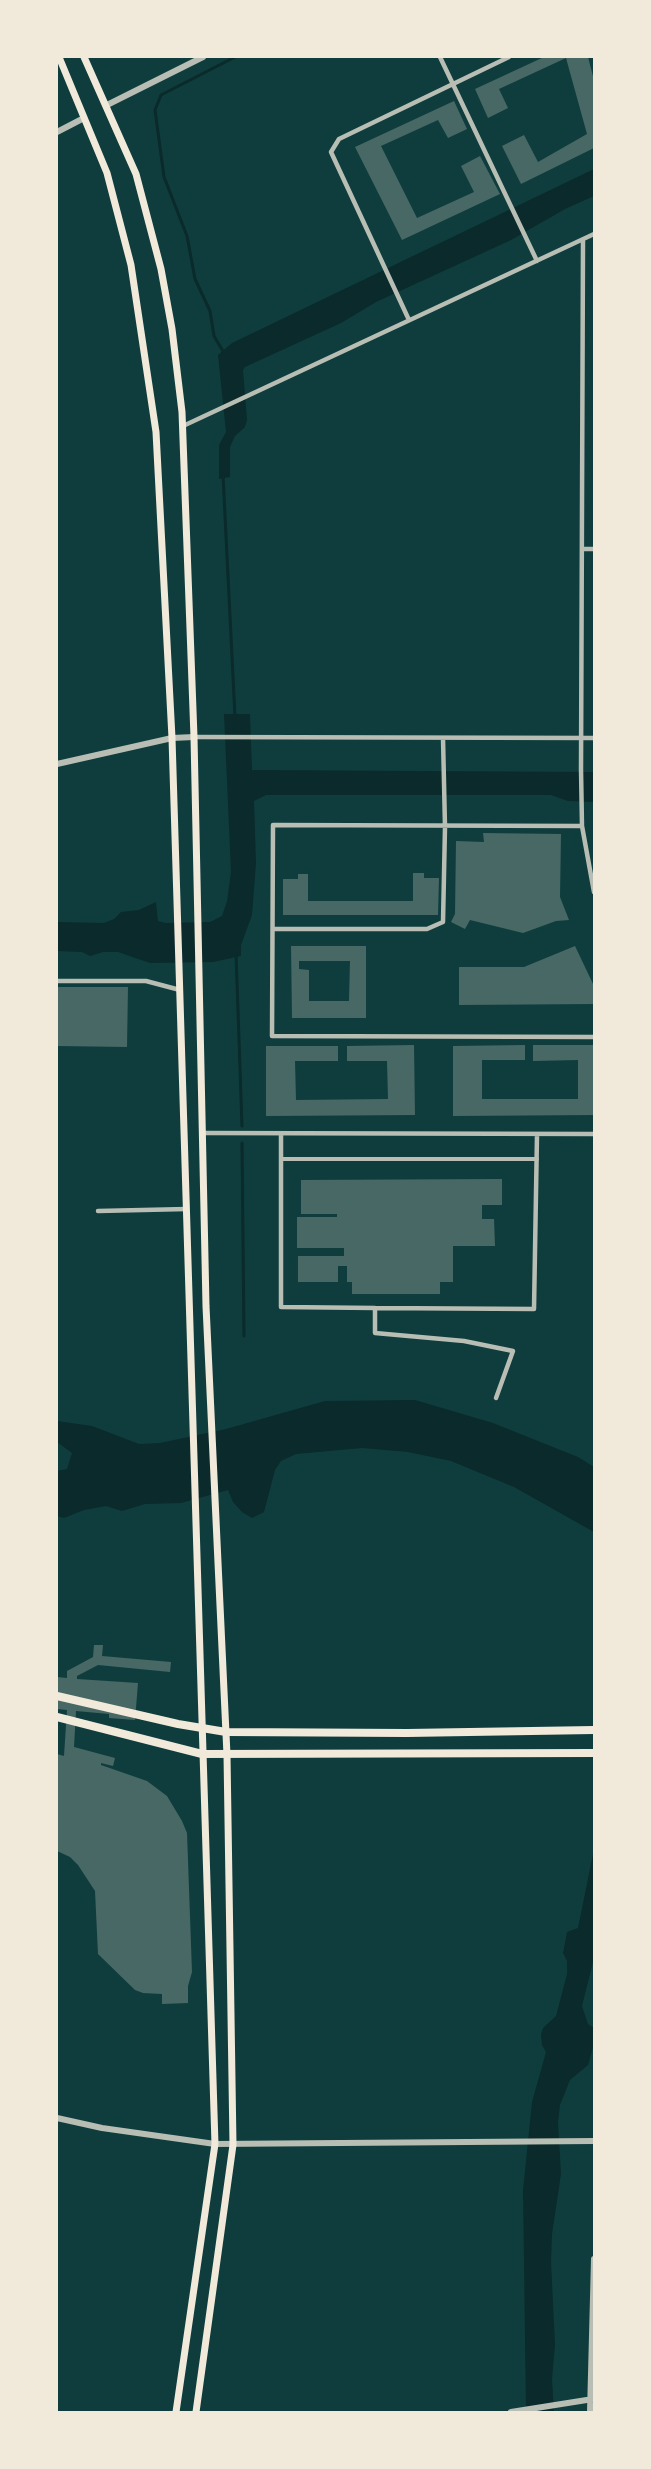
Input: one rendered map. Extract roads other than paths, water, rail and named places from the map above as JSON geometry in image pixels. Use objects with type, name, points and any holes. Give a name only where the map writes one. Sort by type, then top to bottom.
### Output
[{"type":"main road","points":[[59,57],[108,173],[128,253],[148,364],[156,432],[172,738],[215,2144],[176,2412]]},
{"type":"main road","points":[[84,57],[136,174],[160,269],[172,329],[183,426],[194,737],[206,1306],[227,1755],[233,2145],[196,2412]]},
{"type":"main road","points":[[57,1696],[201,1729],[226,1732],[407,1733],[594,1730]]},
{"type":"main road","points":[[57,1717],[202,1754],[594,1753]]},
{"type":"street","points":[[107,105],[202,57]]},
{"type":"street","points":[[440,57],[537,261]]},
{"type":"street","points":[[409,320],[331,152],[339,139],[509,57]]},
{"type":"street","points":[[57,132],[84,117]]},
{"type":"street","points":[[183,426],[594,234]]},
{"type":"street","points":[[583,240],[581,769],[582,826],[594,892]]},
{"type":"street","points":[[582,549],[594,549]]},
{"type":"street","points":[[57,764],[172,738],[594,738]]},
{"type":"street","points":[[273,928],[428,929],[443,922],[445,827],[443,738]]},
{"type":"street","points":[[582,826],[273,825],[273,1036],[594,1037]]},
{"type":"street","points":[[57,981],[146,981],[180,990]]},
{"type":"street","points":[[202,1133],[594,1134]]},
{"type":"street","points":[[281,1135],[281,1307],[534,1309],[537,1134]]},
{"type":"street","points":[[281,1159],[537,1159]]},
{"type":"street","points":[[98,1211],[187,1209]]},
{"type":"street","points":[[375,1308],[375,1333],[464,1341],[513,1352],[496,1398]]},
{"type":"street","points":[[57,2118],[102,2128],[233,2145],[594,2141]]},
{"type":"street","points":[[590,2412],[594,2259]]},
{"type":"street","points":[[515,2411],[592,2399]]},
{"type":"water","points":[[594,169],[594,196],[565,209],[511,240],[376,302],[341,323],[245,367],[243,370],[247,420],[245,427],[235,436],[230,447],[230,477],[219,479],[219,445],[226,432],[218,355],[232,343]]},
{"type":"water","points":[[224,714],[250,714],[252,770],[594,772],[594,802],[568,801],[551,795],[266,795],[254,801],[256,863],[252,915],[241,945],[241,956],[213,962],[150,963],[118,952],[103,952],[90,956],[82,952],[57,951],[57,922],[104,923],[114,919],[121,912],[139,910],[156,902],[158,921],[166,923],[210,922],[222,916],[227,901],[231,872]]},
{"type":"water","points":[[415,1400],[493,1423],[578,1457],[594,1467],[594,1532],[514,1487],[451,1461],[408,1452],[362,1448],[296,1454],[281,1461],[275,1470],[264,1512],[252,1518],[242,1512],[233,1502],[228,1490],[181,1503],[145,1504],[122,1511],[106,1506],[84,1510],[64,1518],[57,1516],[57,1471],[67,1469],[72,1453],[57,1442],[57,1421],[92,1426],[139,1444],[160,1443],[226,1429],[325,1401]]},
{"type":"water","points":[[594,1849],[594,1958],[582,2006],[588,2024],[594,2028],[594,2044],[588,2065],[570,2080],[560,2105],[558,2122],[561,2174],[552,2234],[551,2262],[555,2345],[552,2379],[554,2412],[526,2412],[523,2190],[532,2102],[546,2052],[542,2045],[541,2034],[543,2028],[556,2016],[567,1974],[567,1961],[563,1953],[567,1932],[578,1928]]},
{"type":"waterway","points":[[224,353],[214,336],[210,311],[195,279],[187,236],[164,177],[155,110],[161,95],[235,57]]},
{"type":"waterway","points":[[223,475],[235,717]]},
{"type":"waterway","points":[[236,953],[242,1126]]},
{"type":"waterway","points":[[242,1143],[244,1336]]}]
